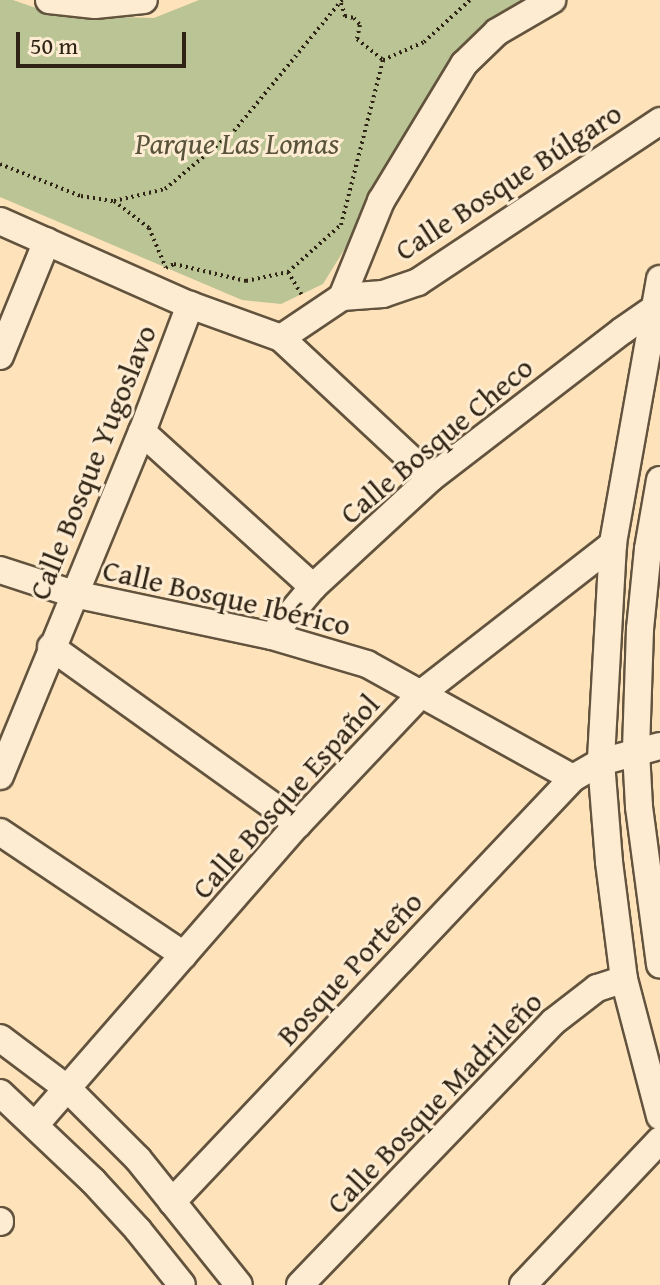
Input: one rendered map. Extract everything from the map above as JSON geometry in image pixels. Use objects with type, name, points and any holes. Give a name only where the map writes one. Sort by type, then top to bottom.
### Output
[{"type":"street","points":[[49,0],[95,5],[144,0]]},
{"type":"street","points":[[281,338],[342,297],[381,201],[464,64],[497,32],[552,0]]},
{"type":"street","name":"Calle Bosque Búlgaro","points":[[342,297],[383,294],[418,282],[660,121]]},
{"type":"street","points":[[0,221],[190,305],[281,338],[431,478]]},
{"type":"street","points":[[0,356],[47,241]]},
{"type":"street","points":[[660,279],[613,544],[601,762],[609,862],[624,979],[660,1116]]},
{"type":"street","name":"Calle Bosque Yugoslavo","points":[[0,776],[142,432],[190,305]]},
{"type":"street","name":"Calle Bosque Checo","points":[[272,636],[313,587],[431,478],[657,308]]},
{"type":"street","points":[[142,432],[313,587]]},
{"type":"street","points":[[660,480],[648,549],[640,629],[648,749],[642,835],[660,965]]},
{"type":"street","name":"Calle Bosque Español","points":[[36,1124],[298,824],[423,692],[613,544]]},
{"type":"street","name":"Calle Bosque Ibérico","points":[[0,570],[74,594],[272,636],[367,664],[423,692],[573,778]]},
{"type":"street","points":[[51,647],[298,824]]},
{"type":"street","points":[[573,778],[601,762],[648,749]]},
{"type":"street","name":"Bosque Porteño","points":[[172,1202],[573,778]]},
{"type":"street","points":[[0,832],[184,955]]},
{"type":"street","name":"Calle Bosque Madrileño","points":[[300,1285],[553,1022],[597,988],[624,979]]},
{"type":"street","points":[[0,1038],[68,1089],[138,1159],[239,1285]]},
{"type":"street","points":[[0,1093],[36,1124],[138,1230],[182,1285]]},
{"type":"street","points":[[523,1285],[660,1140]]},
{"type":"path","points":[[383,60],[424,42],[470,0]]},
{"type":"path","points":[[341,2],[345,16],[354,18],[360,25],[357,39],[383,60]]},
{"type":"path","points":[[0,164],[69,192],[114,201],[165,189],[234,131],[341,2]]},
{"type":"path","points":[[114,201],[149,228],[166,268],[174,264],[246,281],[288,272],[341,225],[383,60]]},
{"type":"green space","name":"Parque Las Lomas","points":[[0,0],[13,0],[56,15],[154,18],[199,0],[539,0],[458,57],[399,144],[352,237],[323,284],[281,304],[242,300],[0,197]]}]
